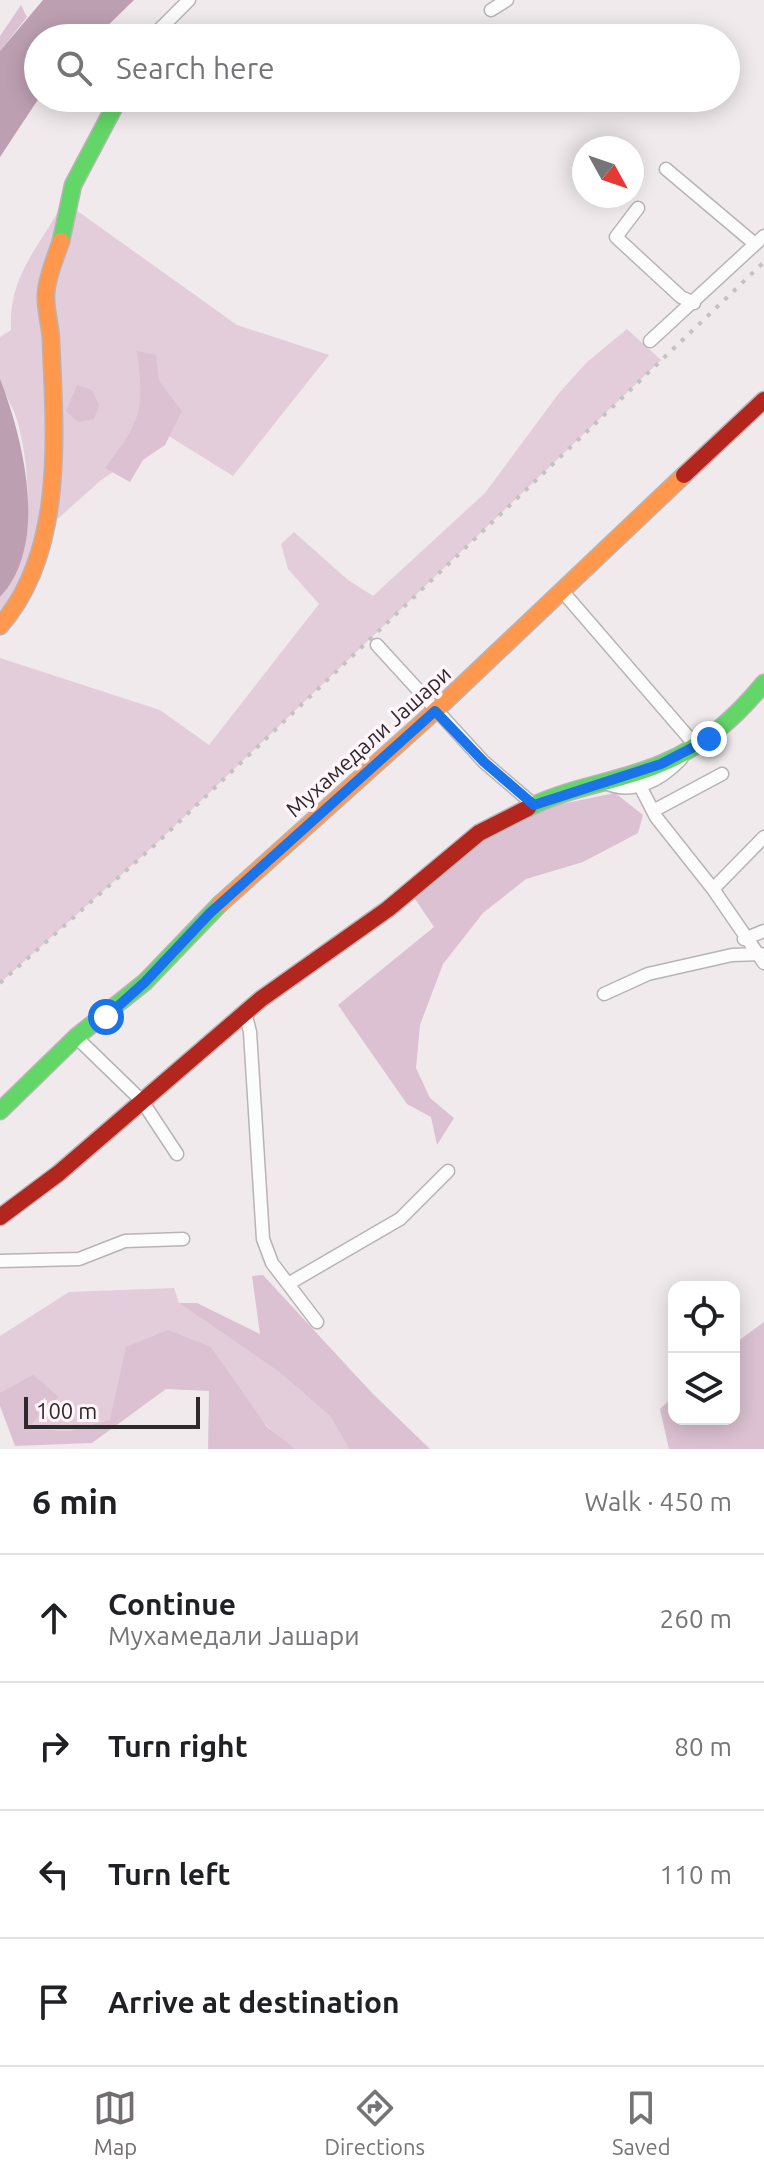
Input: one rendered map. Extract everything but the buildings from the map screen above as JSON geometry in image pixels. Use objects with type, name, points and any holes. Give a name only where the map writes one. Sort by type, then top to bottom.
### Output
[{"type":"street","points":[[165,24],[189,0]]},
{"type":"street","points":[[491,10],[507,0]]},
{"type":"street","points":[[0,626],[26,593],[53,484],[52,346],[46,302],[50,270],[68,220],[73,185],[112,112]]},
{"type":"street","points":[[650,341],[759,240],[666,169]]},
{"type":"street","points":[[638,208],[616,237],[681,297],[694,303]]},
{"type":"street","name":"Мухамедали Јашари","points":[[0,1111],[76,1037],[145,982],[210,913],[435,711],[764,400]]},
{"type":"street","points":[[563,592],[692,749]]},
{"type":"street","points":[[377,645],[484,762],[534,805]]},
{"type":"street","points":[[603,782],[617,789],[640,786],[667,771],[734,719],[764,683]]},
{"type":"street","points":[[0,1217],[59,1173],[245,1012],[388,909],[479,833],[534,805],[661,764],[692,749]]},
{"type":"street","points":[[653,811],[722,774]]},
{"type":"street","points":[[640,786],[653,811],[713,889],[744,939],[762,957]]},
{"type":"street","points":[[713,889],[764,837]]},
{"type":"street","points":[[744,939],[764,931]]},
{"type":"street","points":[[604,994],[648,974],[705,959],[732,955],[762,957]]},
{"type":"street","points":[[245,1012],[250,1032],[263,1239],[272,1263],[317,1322]]},
{"type":"street","points":[[76,1037],[142,1101],[177,1154]]},
{"type":"street","points":[[288,1284],[400,1219],[448,1171]]},
{"type":"street","points":[[0,1261],[79,1259],[125,1241],[183,1239]]},
{"type":"shaded area","points":[[43,0],[134,0],[109,24],[24,24],[24,112],[30,112],[0,157],[0,51]]},
{"type":"shaded area","points":[[21,5],[27,17],[0,51],[0,36]]},
{"type":"shaded area","points":[[69,205],[237,325],[329,355],[233,476],[167,435],[100,481],[43,532],[34,564],[0,626],[0,597],[12,580],[25,536],[28,487],[22,440],[0,380],[0,337],[11,330],[14,294],[26,264],[61,206]]},
{"type":"shaded area","points":[[627,329],[661,360],[158,842],[0,983],[0,658],[160,710],[209,745],[319,604],[288,569],[281,544],[294,532],[348,580],[373,596],[485,493],[559,393],[587,362]]},
{"type":"shaded area","points":[[137,351],[156,355],[159,381],[182,411],[165,445],[143,460],[130,482],[105,468],[138,414],[140,388]]},
{"type":"shaded area","points":[[0,379],[17,430],[23,460],[28,520],[24,549],[15,575],[0,597]]},
{"type":"shaded area","points":[[77,385],[92,390],[99,405],[94,419],[78,422],[66,411]]},
{"type":"shaded area","points":[[615,793],[643,815],[638,833],[583,862],[526,879],[483,913],[443,964],[420,1025],[416,1068],[430,1098],[454,1118],[437,1145],[431,1117],[407,1104],[338,1005],[434,927],[413,896],[488,834],[547,807]]},
{"type":"shaded area","points":[[263,1275],[372,1393],[430,1449],[349,1449],[330,1416],[279,1372],[179,1303],[197,1303],[260,1334],[252,1276]]},
{"type":"shaded area","points":[[174,1288],[179,1303],[279,1372],[330,1416],[349,1449],[295,1449],[282,1440],[248,1403],[211,1347],[110,1424],[70,1431],[25,1429],[59,1397],[0,1393],[0,1336],[69,1292]]},
{"type":"shaded area","points":[[764,1322],[764,1449],[669,1449],[660,1409],[668,1402],[668,1425],[740,1425],[740,1340]]},
{"type":"shaded area","points":[[168,1330],[211,1347],[267,1427],[295,1449],[208,1449],[209,1391],[166,1389],[92,1443],[15,1446],[0,1406],[0,1393],[33,1375],[59,1397],[26,1429],[70,1431],[110,1420],[126,1347]]},
{"type":"railway","points":[[0,983],[158,842],[764,262]]},
{"type":"traffic: fast","points":[[61,241],[73,185],[112,112]]},
{"type":"traffic: fast","points":[[528,808],[561,794],[647,769],[678,756],[719,729],[764,683]]},
{"type":"traffic: fast","points":[[0,1111],[76,1037],[145,982],[220,904]]},
{"type":"traffic: slow","points":[[0,626],[21,596],[36,563],[46,528],[54,453],[51,336],[46,294],[61,241]]},
{"type":"traffic: slow","points":[[220,904],[435,711],[684,475]]},
{"type":"traffic: jam","points":[[684,475],[764,400]]},
{"type":"traffic: jam","points":[[0,1217],[59,1173],[261,999],[388,909],[479,833],[528,808]]},
{"type":"route","points":[[106,1017],[145,982],[210,913],[435,711],[484,762],[534,805],[661,764],[709,739]]}]
